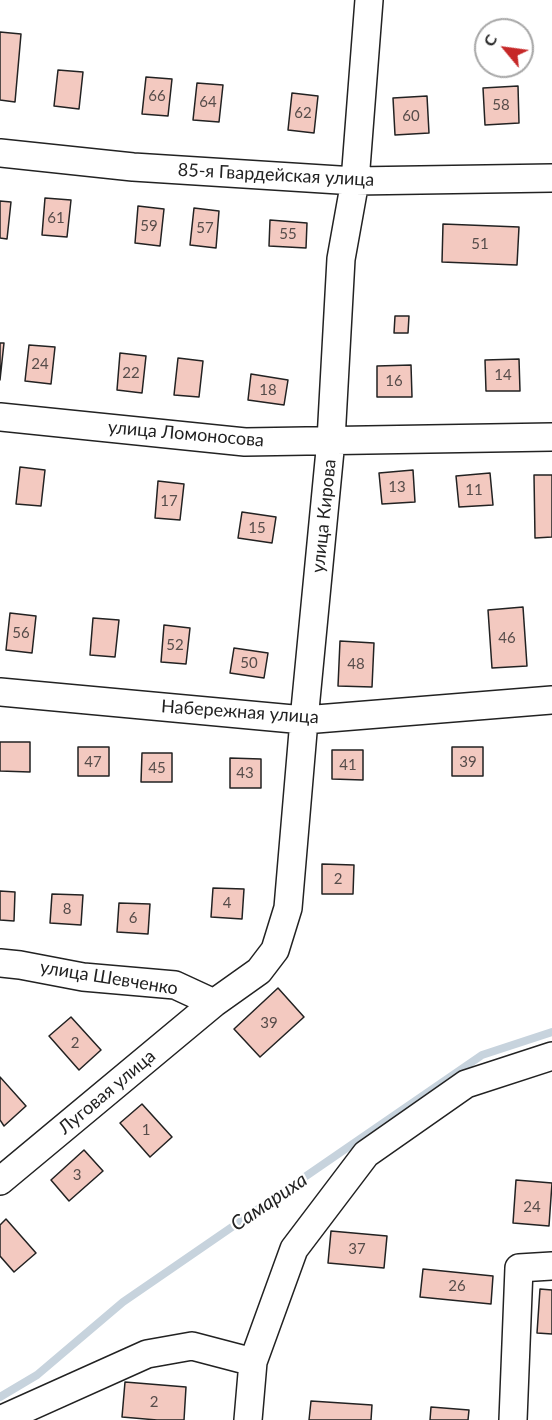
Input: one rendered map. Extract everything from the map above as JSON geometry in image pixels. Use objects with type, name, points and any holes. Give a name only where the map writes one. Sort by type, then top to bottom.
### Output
[{"type":"street","name":"улица Кирова","points":[[214,1003],[259,970],[275,950],[288,908],[331,440],[341,259],[355,181],[369,0]]},
{"type":"street","name":"85-я Гвардейская улица","points":[[0,153],[133,167],[355,181],[552,178]]},
{"type":"street","name":"улица Ломоносова","points":[[0,417],[244,442],[552,437]]},
{"type":"street","name":"Набережная улица","points":[[0,692],[304,720],[552,700]]},
{"type":"street","name":"улица Шевченко","points":[[0,963],[83,976],[175,985],[214,1003]]},
{"type":"street","name":"Луговая улица","points":[[0,1181],[214,1003]]},
{"type":"street","points":[[248,1420],[253,1362],[294,1249],[366,1154],[466,1083],[552,1056]]},
{"type":"street","points":[[513,1420],[519,1268],[552,1266]]},
{"type":"street","points":[[0,1420],[147,1354],[192,1346],[253,1362]]},
{"type":"building","points":[[0,32],[21,34],[15,102],[0,100]]},
{"type":"building","points":[[58,70],[83,72],[79,109],[54,106]]},
{"type":"building","points":[[146,77],[172,79],[168,116],[142,114]]},
{"type":"building","points":[[197,83],[223,85],[219,122],[193,120]]},
{"type":"building","points":[[518,86],[519,123],[485,125],[483,88]]},
{"type":"building","points":[[292,93],[318,96],[314,133],[288,130]]},
{"type":"building","points":[[427,96],[429,133],[395,135],[393,98]]},
{"type":"building","points":[[45,198],[71,200],[67,237],[42,235]]},
{"type":"building","points":[[0,201],[11,202],[7,239],[0,238]]},
{"type":"building","points":[[138,206],[164,209],[160,246],[135,243]]},
{"type":"building","points":[[194,208],[219,211],[216,248],[190,245]]},
{"type":"building","points":[[270,220],[307,223],[306,248],[269,246]]},
{"type":"building","points":[[443,224],[519,227],[517,265],[442,262]]},
{"type":"building","points":[[395,316],[409,316],[408,333],[394,333]]},
{"type":"building","points":[[0,343],[4,343],[0,380]]},
{"type":"building","points":[[29,345],[55,347],[51,384],[25,381]]},
{"type":"building","points":[[120,353],[146,356],[142,393],[117,390]]},
{"type":"building","points":[[178,358],[203,361],[199,397],[174,395]]},
{"type":"building","points":[[519,359],[520,391],[486,391],[485,360]]},
{"type":"building","points":[[411,365],[412,397],[377,397],[377,366]]},
{"type":"building","points":[[251,374],[288,380],[284,405],[248,400]]},
{"type":"building","points":[[20,467],[45,470],[41,506],[16,504]]},
{"type":"building","points":[[413,470],[415,502],[382,504],[379,473]]},
{"type":"building","points":[[490,473],[493,505],[459,507],[456,476]]},
{"type":"building","points":[[534,475],[552,475],[552,537],[535,538]]},
{"type":"building","points":[[158,481],[184,484],[180,520],[155,518]]},
{"type":"building","points":[[242,512],[276,517],[272,543],[238,538]]},
{"type":"building","points":[[523,607],[527,666],[492,668],[488,610]]},
{"type":"building","points":[[10,613],[36,616],[32,653],[6,650]]},
{"type":"building","points":[[93,618],[119,620],[115,657],[90,655]]},
{"type":"building","points":[[164,625],[190,628],[186,664],[161,662]]},
{"type":"building","points":[[340,641],[374,643],[372,687],[338,686]]},
{"type":"building","points":[[234,648],[268,653],[264,678],[230,673]]},
{"type":"building","points":[[0,742],[30,742],[30,772],[0,771]]},
{"type":"building","points":[[78,747],[109,747],[109,776],[78,776]]},
{"type":"building","points":[[452,747],[483,747],[483,776],[452,776]]},
{"type":"building","points":[[332,750],[363,750],[363,780],[332,779]]},
{"type":"building","points":[[142,753],[172,753],[172,782],[141,782]]},
{"type":"building","points":[[230,758],[261,759],[261,788],[230,788]]},
{"type":"building","points":[[322,864],[354,865],[353,894],[322,894]]},
{"type":"building","points":[[213,888],[244,889],[242,919],[211,917]]},
{"type":"building","points":[[0,891],[15,892],[14,921],[0,920]]},
{"type":"building","points":[[52,894],[83,895],[81,925],[50,923]]},
{"type":"building","points":[[119,903],[150,904],[148,934],[117,932]]},
{"type":"building","points":[[278,988],[304,1017],[260,1057],[234,1029]]},
{"type":"building","points":[[71,1017],[101,1050],[79,1070],[49,1036]]},
{"type":"building","points":[[0,1077],[26,1106],[4,1126],[0,1120]]},
{"type":"building","points":[[142,1104],[172,1137],[150,1157],[120,1123]]},
{"type":"building","points":[[84,1150],[103,1171],[69,1201],[51,1180]]},
{"type":"building","points":[[516,1180],[552,1183],[549,1226],[513,1223]]},
{"type":"building","points":[[6,1219],[36,1253],[14,1272],[0,1256],[0,1225]]},
{"type":"building","points":[[331,1231],[387,1236],[384,1268],[328,1263]]},
{"type":"building","points":[[423,1269],[493,1276],[491,1304],[420,1297]]},
{"type":"building","points":[[540,1289],[552,1290],[552,1334],[537,1333]]},
{"type":"building","points":[[125,1382],[186,1387],[184,1420],[122,1417]]},
{"type":"building","points":[[311,1401],[372,1405],[371,1420],[309,1420]]},
{"type":"building","points":[[431,1407],[469,1410],[468,1420],[430,1420]]},
{"type":"waterway","name":"Самариха","points":[[0,1397],[37,1375],[123,1302],[482,1055],[552,1032]]}]
